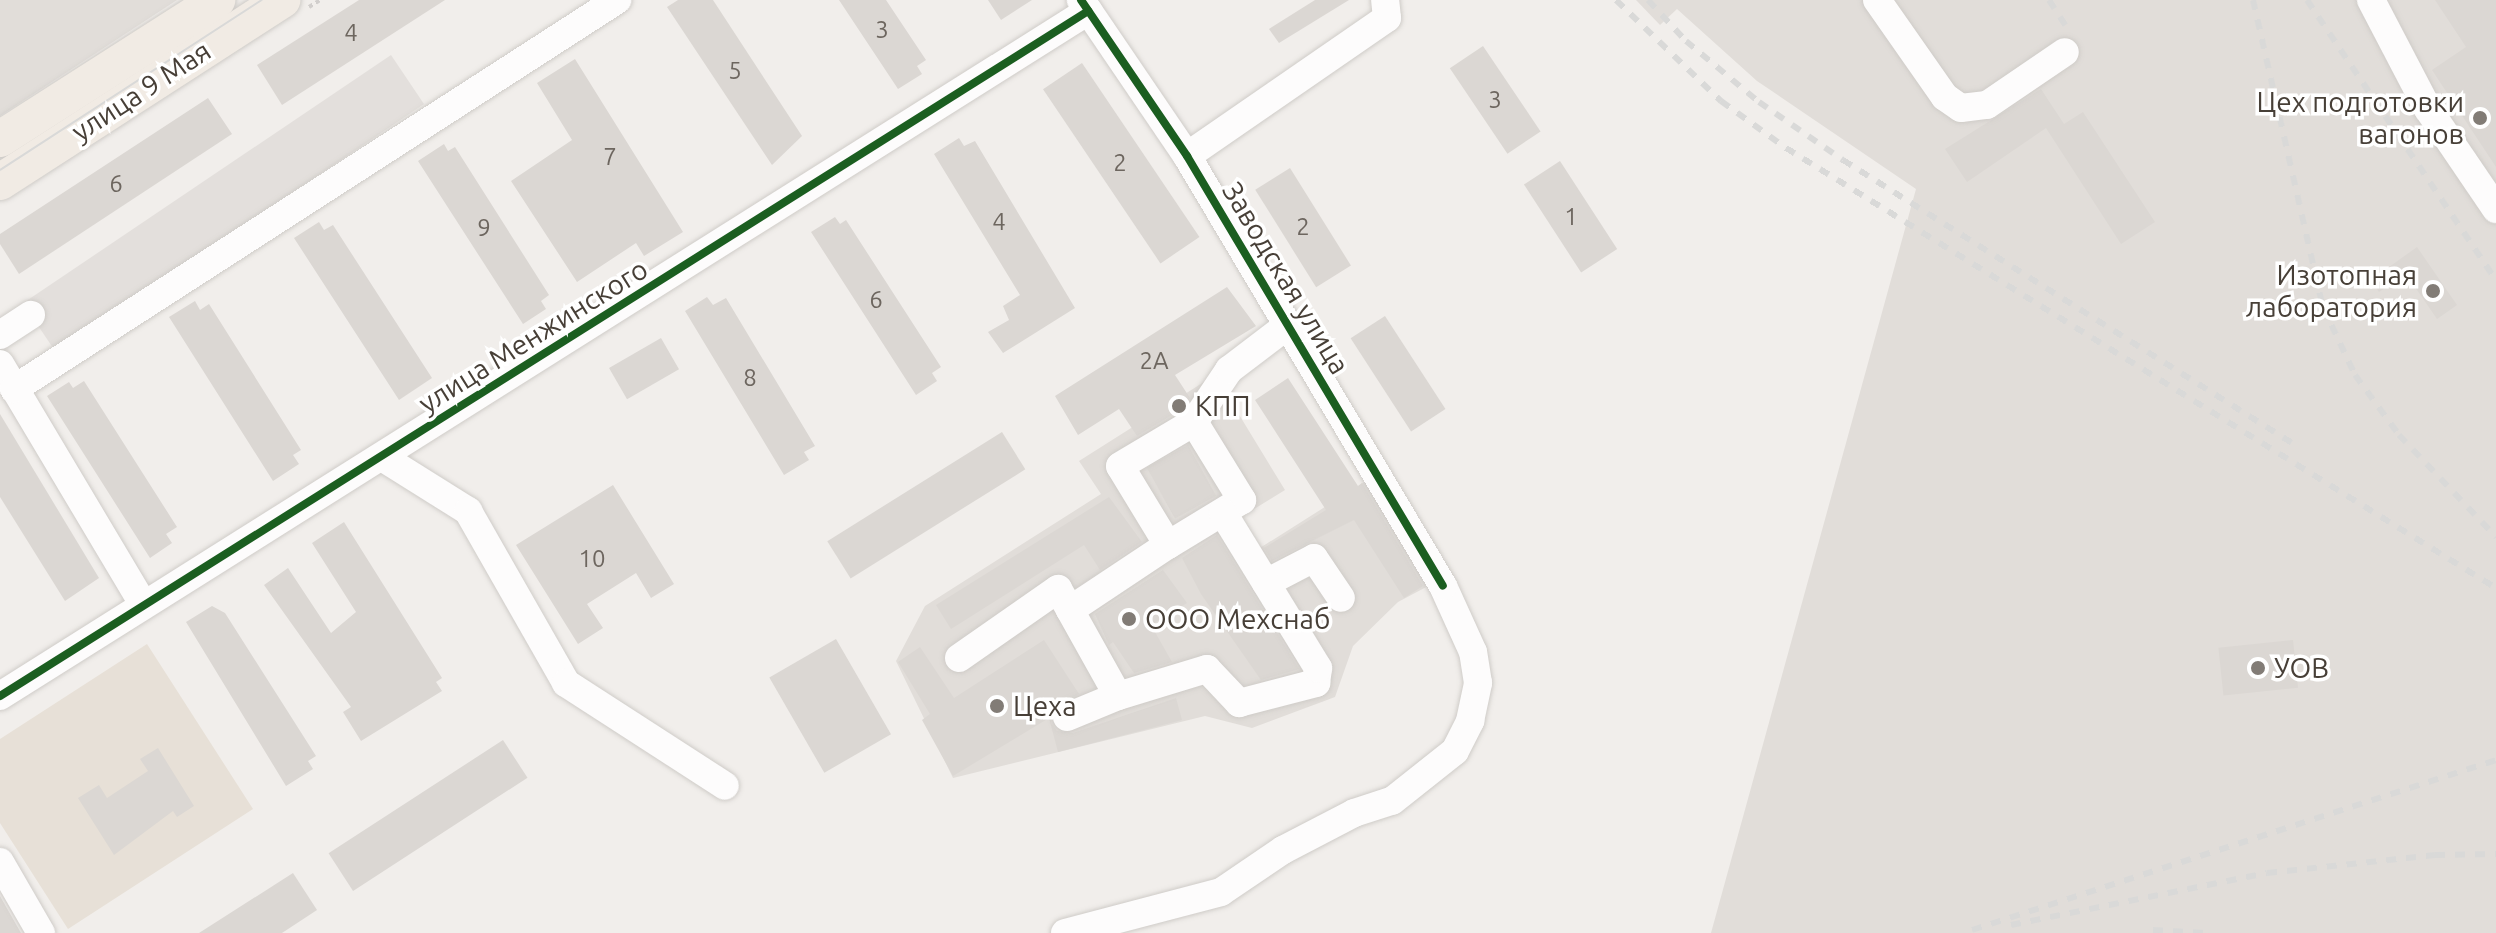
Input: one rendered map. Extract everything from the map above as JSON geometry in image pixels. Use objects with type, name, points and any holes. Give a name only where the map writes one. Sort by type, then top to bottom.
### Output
[{"type":"main road","name":"улица 9 Мая","points":[[0,139],[217,0]]},
{"type":"main road","name":"улица 9 Мая","points":[[0,182],[282,0]]},
{"type":"street","points":[[1187,156],[1387,18],[1385,0]]},
{"type":"street","points":[[1877,0],[1938,88],[1961,108],[1987,105],[2065,52]]},
{"type":"street","points":[[2371,0],[2428,109],[2496,209]]},
{"type":"street","points":[[143,604],[7,377],[611,2]]},
{"type":"street","name":"Заводская улица","points":[[1065,933],[1221,892],[1283,850],[1354,813],[1392,801],[1455,751],[1470,721],[1478,683],[1473,652],[1443,586],[1187,156],[1085,5]]},
{"type":"street","name":"улица Менжинского","points":[[0,696],[382,457],[1085,5]]},
{"type":"street","points":[[0,335],[31,315]]},
{"type":"street","points":[[1168,545],[1120,466],[1194,422],[1229,370],[1288,325]]},
{"type":"street","points":[[1070,610],[1242,500],[1194,422]]},
{"type":"street","points":[[382,457],[468,511],[566,683],[725,786]]},
{"type":"street","points":[[1067,717],[1118,696],[1207,669],[1239,703],[1316,683],[1318,668],[1223,513]]},
{"type":"street","points":[[1266,583],[1314,558],[1341,598]]},
{"type":"street","points":[[959,658],[1058,589],[1118,696]]},
{"type":"street","points":[[0,862],[41,933]]},
{"type":"shaded area","points":[[0,0],[177,0],[0,116]]},
{"type":"shaded area","points":[[1636,0],[2496,0],[2496,933],[1711,933],[1916,189],[1757,81],[1677,9],[1660,25]]},
{"type":"shaded area","points":[[391,55],[424,104],[56,352],[23,303]]},
{"type":"shaded area","points":[[1207,380],[1224,390],[1285,490],[1233,522],[1252,553],[1366,481],[1430,585],[1398,602],[1353,646],[1335,697],[1252,728],[1205,716],[953,778],[896,661],[925,606],[1101,494],[1079,461]]},
{"type":"shaded area","points":[[147,644],[253,809],[68,929],[0,823],[0,739]]},
{"type":"building","points":[[359,0],[445,0],[282,105],[257,65]]},
{"type":"building","points":[[678,0],[713,0],[802,136],[772,165],[667,7]]},
{"type":"building","points":[[839,0],[886,0],[926,60],[917,66],[922,74],[898,89]]},
{"type":"building","points":[[988,0],[1032,0],[1001,20]]},
{"type":"building","points":[[1315,0],[1349,0],[1279,43],[1269,29]]},
{"type":"building","name":"Цех подготовки вагонов","points":[[2435,0],[2496,0],[2496,167],[2432,70],[2466,47]]},
{"type":"building","points":[[1483,46],[1541,131],[1507,154],[1450,68]]},
{"type":"building","points":[[575,59],[683,232],[644,256],[636,243],[577,282],[511,181],[572,140],[537,83]]},
{"type":"building","points":[[1082,63],[1199,237],[1160,263],[1043,89]]},
{"type":"building","points":[[2041,89],[2064,124],[2083,112],[2155,222],[2121,244],[2046,128],[1967,182],[1945,149]]},
{"type":"building","points":[[208,98],[232,134],[19,274],[0,244],[0,234]]},
{"type":"building","points":[[959,138],[964,146],[975,141],[1075,308],[1003,353],[988,332],[1009,320],[1003,306],[1020,295],[934,154]]},
{"type":"building","points":[[444,144],[448,151],[455,147],[549,295],[541,301],[546,309],[523,324],[418,161]]},
{"type":"building","points":[[1560,161],[1617,249],[1581,272],[1524,184]]},
{"type":"building","points":[[1290,168],[1351,266],[1316,287],[1255,190]]},
{"type":"building","points":[[835,217],[840,224],[846,220],[941,367],[932,373],[937,381],[916,395],[811,232]]},
{"type":"building","points":[[319,222],[324,230],[333,225],[432,378],[399,400],[294,238]]},
{"type":"building","name":"Изотопная лаборатория","points":[[2417,247],[2457,305],[2437,319],[2406,274],[2379,292],[2371,280]]},
{"type":"building","points":[[1227,287],[1256,326],[1175,375],[1190,398],[1182,409],[1137,436],[1119,409],[1078,435],[1055,396]]},
{"type":"building","points":[[707,297],[713,305],[726,298],[815,446],[804,452],[809,460],[784,475],[685,311]]},
{"type":"building","points":[[195,301],[200,310],[209,304],[301,450],[293,455],[299,464],[273,481],[169,317]]},
{"type":"building","points":[[1385,316],[1445,409],[1411,431],[1351,338]]},
{"type":"building","points":[[661,338],[679,369],[627,399],[609,368]]},
{"type":"building","points":[[1288,378],[1358,486],[1362,483],[1423,586],[1404,598],[1354,520],[1272,561],[1264,548],[1326,510],[1255,400]]},
{"type":"building","points":[[84,381],[177,527],[166,534],[172,543],[150,558],[47,396],[69,382],[73,388]]},
{"type":"building","points":[[0,414],[99,578],[65,601],[0,497]]},
{"type":"building","points":[[1002,432],[1025,469],[851,578],[827,541]]},
{"type":"building","points":[[1188,445],[1216,496],[1175,519],[1147,468]]},
{"type":"building","points":[[613,485],[674,584],[651,598],[636,573],[587,604],[603,628],[578,644],[516,545]]},
{"type":"building","points":[[1109,497],[1142,542],[1100,570],[1084,545],[951,629],[936,605]]},
{"type":"building","points":[[344,522],[442,678],[436,682],[442,691],[361,741],[343,712],[351,707],[264,585],[288,568],[331,633],[356,612],[312,543]]},
{"type":"building","points":[[1217,535],[1299,669],[1261,680],[1201,594],[1182,558]]},
{"type":"building","name":"ООО Мехснаб","points":[[1163,570],[1187,603],[1151,625],[1172,662],[1134,673],[1113,642],[1109,645],[1095,614]]},
{"type":"building","points":[[212,606],[225,613],[316,756],[308,761],[313,769],[286,786],[186,622]]},
{"type":"building","points":[[836,639],[891,734],[824,773],[769,678]]},
{"type":"building","name":"Цеха","points":[[1044,640],[1079,694],[1053,707],[1051,723],[1057,731],[1073,733],[1176,698],[1182,720],[1058,752],[1049,718],[953,776],[922,720],[930,714],[898,662],[920,647],[954,698]]},
{"type":"building","name":"УОВ","points":[[2293,640],[2298,688],[2223,696],[2218,648]]},
{"type":"building","points":[[503,740],[528,778],[353,891],[329,853]]},
{"type":"building","points":[[158,748],[194,806],[177,817],[173,811],[114,855],[78,798],[99,785],[107,798],[148,771],[140,759]]},
{"type":"building","points":[[293,873],[317,910],[282,933],[199,933]]},
{"type":"building","points":[[0,896],[21,933],[0,933]]},
{"type":"tram line","points":[[0,170],[262,0]]},
{"type":"railway","points":[[1616,0],[1721,101],[1786,148],[2496,588]]},
{"type":"railway","points":[[1648,0],[1686,41],[1759,102],[1843,160],[2292,443]]},
{"type":"railway","points":[[2049,0],[2065,25]]},
{"type":"railway","points":[[2253,0],[2323,307],[2355,375],[2399,435],[2496,537]]},
{"type":"railway","points":[[2307,0],[2496,280]]},
{"type":"railway","points":[[1972,930],[2496,760]]},
{"type":"railway","points":[[2011,925],[2267,873],[2435,855],[2496,854]]},
{"type":"railway","points":[[2153,930],[2205,933]]},
{"type":"cycle path","points":[[1081,0],[1187,156],[1443,586]]},
{"type":"cycle path","points":[[0,696],[1088,11]]},
{"type":"place","name":"Цех подготовки вагонов","points":[[2480,118]]},
{"type":"place","name":"Изотопная лаборатория","points":[[2433,291]]},
{"type":"place","name":"КПП","points":[[1179,406]]},
{"type":"place","name":"ООО Мехснаб","points":[[1129,619]]},
{"type":"place","name":"УОВ","points":[[2258,668]]},
{"type":"place","name":"Цеха","points":[[997,706]]}]
